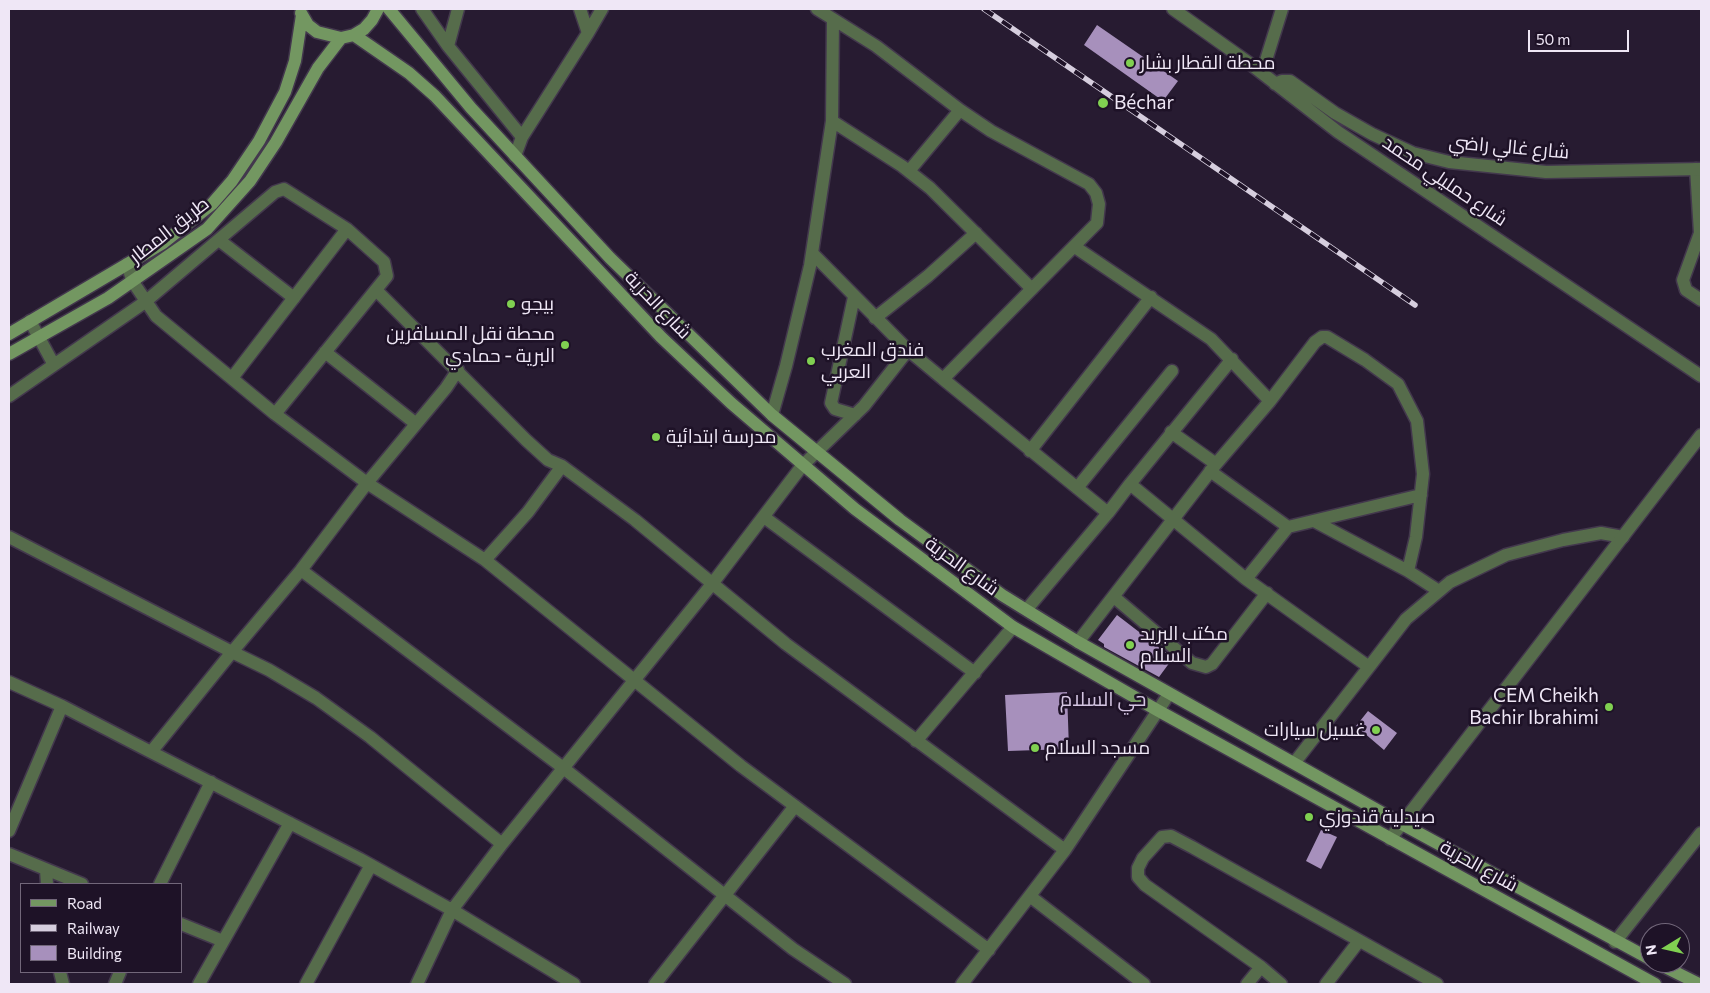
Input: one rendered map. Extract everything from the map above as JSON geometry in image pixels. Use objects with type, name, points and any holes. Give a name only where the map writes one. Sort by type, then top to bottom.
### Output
[{"type":"main road","points":[[300,12],[318,32],[341,38],[354,35],[364,29],[378,9]]},
{"type":"main road","name":"شارع الحرية","points":[[390,9],[515,156],[610,258],[772,415],[900,520],[1002,594],[1078,642],[1295,762],[1402,824],[1640,954]]},
{"type":"main road","name":"طريق المطار","points":[[9,334],[163,243],[212,204],[232,181],[259,141],[285,92],[295,60],[300,12]]},
{"type":"main road","name":"شارع الحرية","points":[[354,35],[396,64],[435,96],[661,337],[730,403],[862,515],[1013,627],[1157,710],[1655,984]]},
{"type":"main road","name":"طريق المطار","points":[[9,354],[133,282],[192,242],[225,210],[271,149],[318,68],[341,38]]},
{"type":"main road","points":[[1677,973],[1699,984]]},
{"type":"street","points":[[422,9],[448,46],[522,137]]},
{"type":"street","points":[[448,46],[458,9]]},
{"type":"street","points":[[580,9],[588,33]]},
{"type":"street","points":[[515,156],[522,137],[602,9]]},
{"type":"street","points":[[817,9],[876,46],[960,110],[991,131],[1088,184],[1096,193],[1099,214],[1097,223],[943,379]]},
{"type":"street","name":"شارع حمليلي محمد","points":[[1173,9],[1262,72],[1338,132],[1701,375]]},
{"type":"street","points":[[1262,72],[1282,9]]},
{"type":"street","points":[[772,415],[786,366],[812,253],[832,121],[833,19]]},
{"type":"street","name":"شارع غالي راضي","points":[[1275,84],[1282,81],[1290,82],[1336,113],[1372,134],[1413,153],[1449,162],[1546,172],[1699,169]]},
{"type":"street","points":[[909,171],[960,110]]},
{"type":"street","points":[[832,121],[909,171],[930,188],[1032,289]]},
{"type":"street","points":[[1699,169],[1700,233],[1683,280],[1686,290],[1701,300]]},
{"type":"street","points":[[9,396],[145,302],[279,189],[291,192],[347,229],[384,262],[387,276],[377,291],[275,414]]},
{"type":"street","points":[[232,378],[347,229]]},
{"type":"street","points":[[875,318],[928,276],[976,233]]},
{"type":"street","points":[[218,240],[294,298]]},
{"type":"street","points":[[1074,248],[1151,297],[1211,339],[1270,401]]},
{"type":"street","points":[[812,253],[908,350],[1108,513]]},
{"type":"street","points":[[127,264],[133,282],[156,316],[275,414],[366,483],[485,560],[683,720],[989,950]]},
{"type":"street","points":[[377,291],[548,460],[562,466],[635,520],[786,644],[1065,850]]},
{"type":"street","points":[[854,297],[831,403],[835,409],[855,415]]},
{"type":"street","points":[[1030,450],[1151,297]]},
{"type":"street","points":[[30,321],[37,337],[54,365]]},
{"type":"street","points":[[1078,642],[1213,468],[1270,401],[1315,342],[1322,337],[1365,360],[1398,384],[1417,421],[1423,474],[1416,537],[1408,571]]},
{"type":"street","points":[[416,984],[452,910],[502,844],[562,767],[712,584],[802,466],[855,415],[889,377],[908,350]]},
{"type":"street","points":[[325,352],[415,423]]},
{"type":"street","points":[[1027,609],[1108,513],[1171,432],[1232,360]]},
{"type":"street","points":[[151,752],[301,570],[366,483],[446,388],[458,370]]},
{"type":"street","points":[[1077,488],[1172,372]]},
{"type":"street","points":[[1171,432],[1288,527]]},
{"type":"street","points":[[1390,839],[1700,439]]},
{"type":"street","points":[[485,560],[528,512],[562,466]]},
{"type":"street","points":[[1130,484],[1246,579],[1369,667]]},
{"type":"street","points":[[1246,579],[1288,527],[1421,496]]},
{"type":"street","points":[[764,517],[975,673]]},
{"type":"street","points":[[1314,521],[1408,571],[1439,591]]},
{"type":"street","points":[[1295,762],[1406,620],[1450,582],[1506,555],[1563,540],[1601,533],[1623,537]]},
{"type":"street","points":[[9,537],[269,670],[331,709],[378,743],[502,844]]},
{"type":"street","points":[[301,570],[562,767],[793,949],[845,984]]},
{"type":"street","points":[[1114,596],[1192,663],[1206,667],[1212,664],[1267,593]]},
{"type":"street","points":[[916,741],[1013,627]]},
{"type":"street","points":[[9,682],[62,706],[372,866],[452,910],[574,984]]},
{"type":"street","points":[[962,984],[1065,850],[1169,694]]},
{"type":"street","points":[[9,831],[62,706]]},
{"type":"street","points":[[160,883],[211,782]]},
{"type":"street","points":[[655,984],[795,806]]},
{"type":"street","points":[[199,984],[290,823]]},
{"type":"street","points":[[1615,942],[1701,833]]},
{"type":"street","points":[[1281,984],[1261,967],[1145,885],[1138,877],[1138,868],[1143,858],[1162,837],[1171,836],[1192,847],[1436,984]]},
{"type":"street","points":[[9,854],[79,883]]},
{"type":"street","points":[[306,984],[372,866]]},
{"type":"street","points":[[46,870],[47,883]]},
{"type":"street","points":[[1031,896],[1144,984]]},
{"type":"street","points":[[182,924],[223,941]]},
{"type":"street","points":[[1326,984],[1360,941]]},
{"type":"street","points":[[1247,984],[1261,967]]},
{"type":"building","name":"محطة القطار بشار","points":[[1097,25],[1178,81],[1163,101],[1084,45]]},
{"type":"building","name":"مكتب البريد السلام","points":[[1117,615],[1173,658],[1159,677],[1104,647],[1104,644],[1098,640]]},
{"type":"building","points":[[1067,692],[1069,749],[1008,751],[1005,695]]},
{"type":"building","name":"غسيل سيارات","points":[[1368,711],[1397,733],[1384,750],[1356,726]]},
{"type":"building","points":[[1321,830],[1337,837],[1321,869],[1306,861]]},
{"type":"railway","points":[[984,9],[1415,305]]},
{"type":"place","name":"محطة القطار بشار","points":[[1130,63]]},
{"type":"place","name":"Béchar","points":[[1103,103]]},
{"type":"place","name":"بيجو","points":[[511,304]]},
{"type":"place","name":"محطة نقل المسافرين البرية - حمادي","points":[[565,345]]},
{"type":"place","name":"فندق المغرب العربي","points":[[811,361]]},
{"type":"place","name":"مدرسة ابتدائية","points":[[656,437]]},
{"type":"place","name":"مكتب البريد السلام","points":[[1130,645]]},
{"type":"place","name":"CEM Cheikh Bachir Ibrahimi","points":[[1609,707]]},
{"type":"place","name":"غسيل سيارات","points":[[1376,730]]},
{"type":"place","name":"مسجد السلام","points":[[1035,748]]},
{"type":"place","name":"صيدلية قندوزي","points":[[1309,817]]},
{"type":"district","name":"حي السلام","points":[[1103,699]]}]
